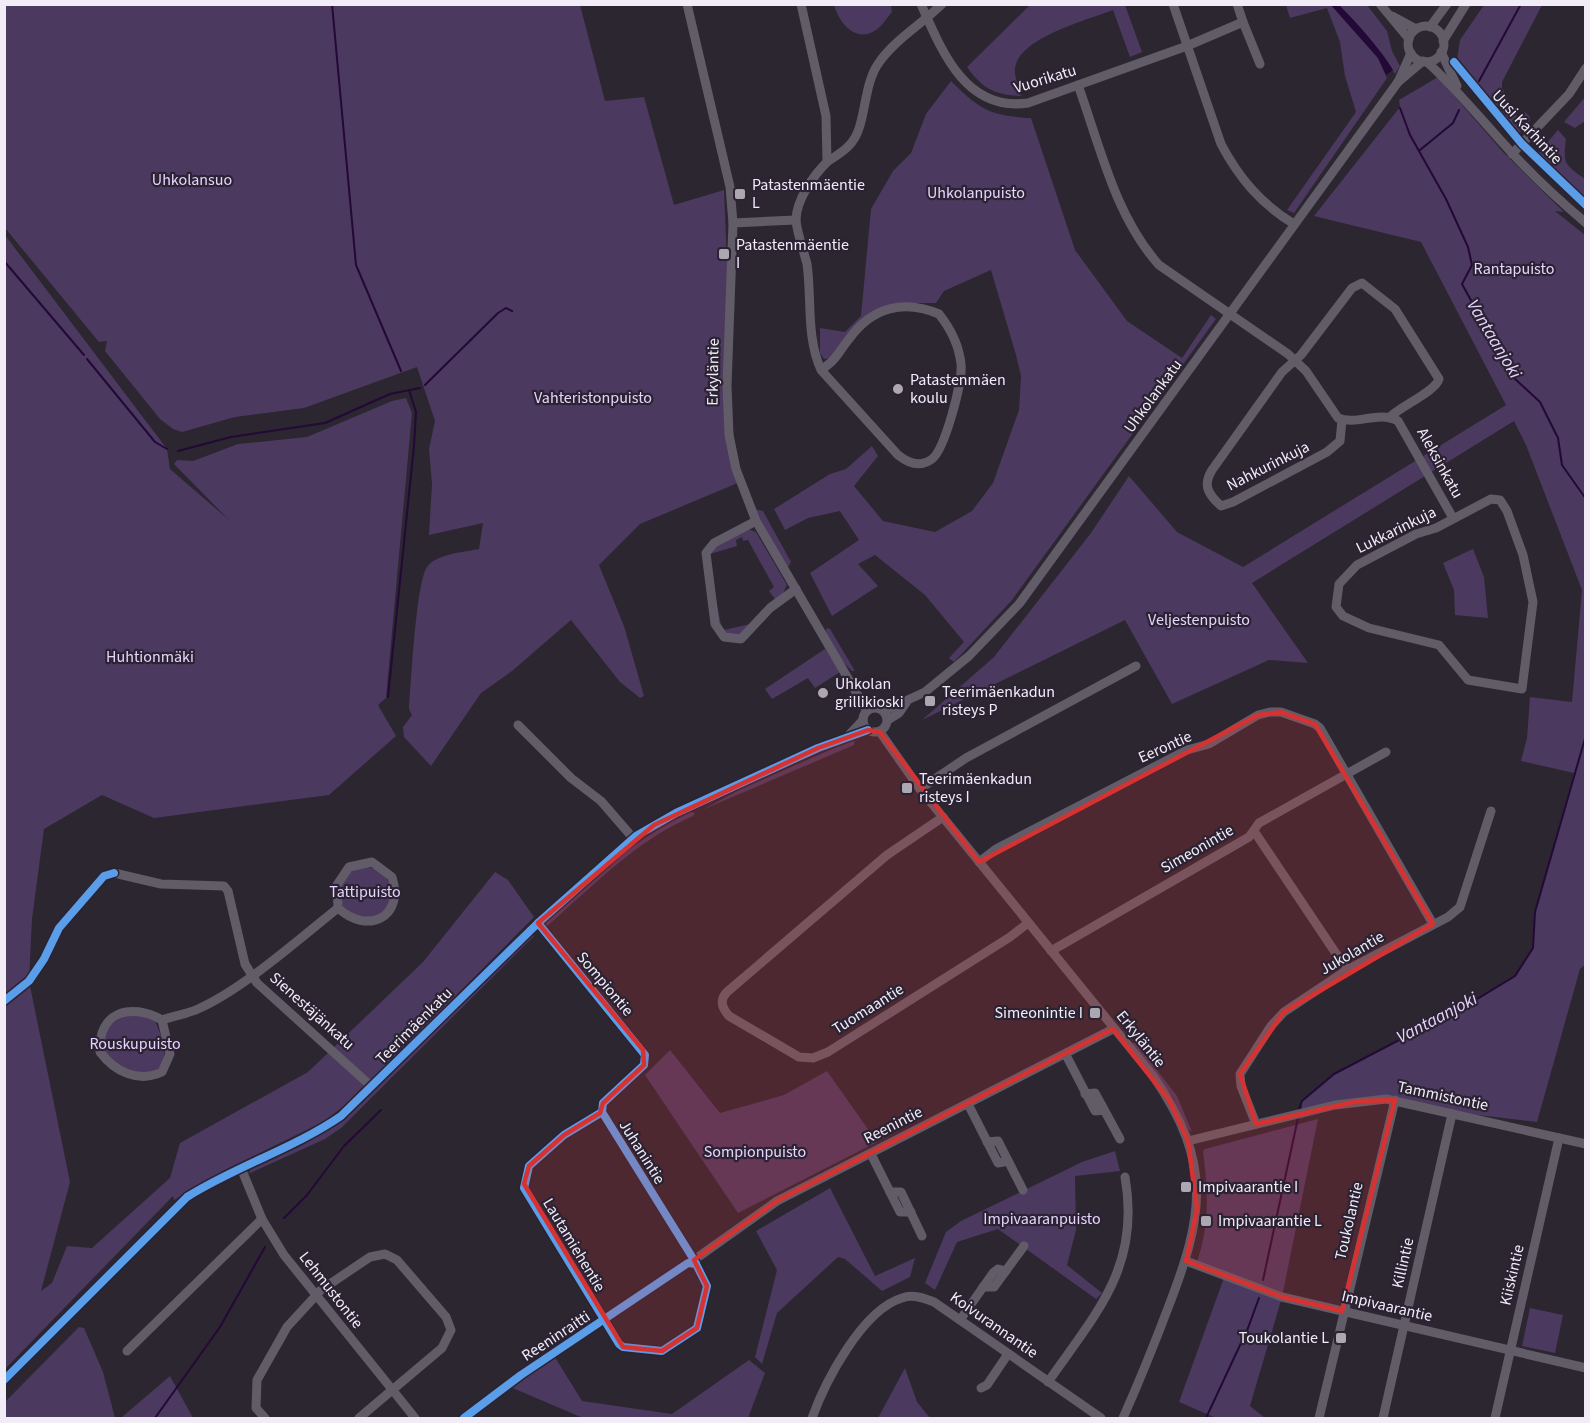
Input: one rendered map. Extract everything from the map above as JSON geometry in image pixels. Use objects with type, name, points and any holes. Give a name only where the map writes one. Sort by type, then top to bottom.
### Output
[{"type":"street","name":"Erkyläntie","points":[[687,4],[727,170],[733,223],[727,386],[729,435],[746,499],[756,521],[865,715]]},
{"type":"street","points":[[801,4],[826,116],[827,162]]},
{"type":"street","name":"Vuorikatu","points":[[921,4],[960,77],[977,94],[994,102],[1013,105],[1028,103],[1187,46],[1243,22]]},
{"type":"street","points":[[821,370],[837,359],[849,338],[866,321],[884,310],[909,304],[939,314],[955,341],[961,366],[958,393],[939,452],[924,463],[909,463],[898,455],[821,370],[813,345],[807,268],[796,220],[800,203],[818,171],[847,147],[857,134],[869,82],[878,64],[897,43],[928,19],[942,4]]},
{"type":"street","points":[[1173,4],[1221,144],[1232,164],[1262,202],[1294,224]]},
{"type":"street","points":[[1238,4],[1260,64]]},
{"type":"street","points":[[1380,4],[1392,16],[1416,29],[1430,27],[1439,32],[1443,40]]},
{"type":"street","points":[[1430,27],[1447,4]]},
{"type":"street","points":[[1392,16],[1394,24],[1408,39],[1411,53],[1425,62],[1441,52],[1443,40],[1466,4]]},
{"type":"street","points":[[1408,39],[1416,29]]},
{"type":"street","name":"Uusi Karhintie","points":[[1441,52],[1461,93]]},
{"type":"street","name":"Uhkolankatu","points":[[884,711],[906,703],[925,692],[969,656],[1019,604],[1398,82],[1411,53]]},
{"type":"street","name":"Uhkolankatu","points":[[1398,82],[1425,62]]},
{"type":"street","name":"Uusi Karhintie","points":[[1425,62],[1461,93],[1512,154],[1586,223]]},
{"type":"street","points":[[1512,154],[1569,94],[1582,85],[1586,68]]},
{"type":"street","points":[[1078,85],[1121,206],[1142,246],[1159,265],[1295,360],[1342,420],[1390,417],[1400,407],[1434,387],[1439,379],[1395,309],[1362,283],[1352,288],[1295,360]]},
{"type":"street","points":[[733,223],[796,220]]},
{"type":"street","name":"Nahkurinkuja","points":[[1295,360],[1282,372],[1212,470],[1207,488],[1210,496],[1221,506],[1233,502],[1327,452],[1340,441],[1342,420]]},
{"type":"street","name":"Aleksinkatu","points":[[1390,417],[1402,427],[1453,518]]},
{"type":"street","name":"Lukkarinkuja","points":[[1491,499],[1500,500],[1513,523],[1531,586],[1533,602],[1522,689],[1468,680],[1439,645],[1369,628],[1343,616],[1336,607],[1339,584],[1357,565],[1416,534],[1436,528],[1453,518],[1491,499]]},
{"type":"street","points":[[756,521],[714,543],[706,553],[715,624],[724,637],[741,639],[770,608],[796,589]]},
{"type":"street","points":[[920,789],[966,758],[1136,666]]},
{"type":"street","name":"Uhkolankatu","points":[[888,720],[899,713],[906,703]]},
{"type":"street","points":[[876,708],[884,711],[888,720],[880,732],[868,730],[865,715],[876,708]]},
{"type":"street","name":"Eerontie","points":[[979,862],[996,849],[1187,750],[1209,744],[1258,715],[1281,712],[1315,724],[1320,728],[1433,924]]},
{"type":"street","name":"Teerimäenkatu","points":[[847,736],[865,715]]},
{"type":"street","points":[[518,725],[571,778],[601,801],[633,838]]},
{"type":"street","name":"Teerimäenkatu","points":[[4,1380],[168,1213],[201,1188],[322,1129],[341,1116],[538,923],[633,838],[676,813],[847,736],[856,736],[868,730]]},
{"type":"street","name":"Erkyläntie","points":[[880,732],[920,789],[1169,1100],[1188,1141],[1196,1173],[1197,1209],[1186,1261],[1123,1419]]},
{"type":"street","name":"Simeonintie","points":[[1051,951],[1249,837],[1259,823],[1386,752]]},
{"type":"street","name":"Jukolantie","points":[[1256,1124],[1241,1086],[1240,1074],[1243,1066],[1284,1012],[1347,970],[1460,907],[1491,811]]},
{"type":"street","name":"Tuomaantie","points":[[943,817],[886,855],[727,992],[722,1005],[729,1016],[799,1057],[813,1058],[828,1052],[1010,937],[1028,923]]},
{"type":"street","points":[[1254,831],[1347,970]]},
{"type":"street","points":[[372,862],[392,877],[396,896],[387,913],[378,919],[362,921],[345,914],[338,908],[337,885],[349,867],[372,862]]},
{"type":"street","name":"Sienestäjänkatu","points":[[114,873],[161,884],[224,886],[228,891],[245,964],[257,983],[372,1087]]},
{"type":"street","points":[[162,1020],[170,1054],[162,1072],[149,1078],[132,1075],[118,1070],[100,1052],[101,1029],[109,1019],[120,1013],[133,1011],[152,1014],[162,1020],[197,1010],[251,974],[338,908]]},
{"type":"street","name":"Sompiontie","points":[[538,923],[643,1050],[644,1065]]},
{"type":"street","name":"Reenintie","points":[[694,1260],[777,1201],[1113,1029]]},
{"type":"street","points":[[1066,1055],[1085,1094],[1095,1093],[1120,1139]]},
{"type":"street","name":"Juhanintie","points":[[604,1321],[624,1347],[662,1351],[697,1328],[707,1286],[694,1260],[602,1112],[603,1103],[644,1065]]},
{"type":"street","name":"Tammistontie","points":[[1188,1141],[1358,1101],[1395,1100],[1586,1143]]},
{"type":"street","name":"Toukolantie","points":[[1319,1419],[1342,1311],[1395,1100]]},
{"type":"street","points":[[968,1104],[987,1142],[998,1141],[1023,1190]]},
{"type":"street","name":"Lautamiehentie","points":[[602,1112],[564,1135],[529,1166],[524,1184],[604,1321]]},
{"type":"street","name":"Killintie","points":[[1383,1419],[1452,1114]]},
{"type":"street","name":"Kiiskintie","points":[[1495,1419],[1559,1137]]},
{"type":"street","points":[[871,1154],[890,1192],[902,1192],[922,1236]]},
{"type":"street","name":"Lehmustontie","points":[[241,1168],[262,1219],[314,1296],[415,1419]]},
{"type":"street","points":[[1048,1382],[1100,1309],[1119,1270],[1130,1225],[1130,1206],[1125,1177]]},
{"type":"street","points":[[127,1350],[262,1219]]},
{"type":"street","points":[[960,1320],[993,1273],[998,1269],[1006,1271],[1024,1246]]},
{"type":"street","points":[[264,1419],[256,1408],[257,1380],[287,1327],[314,1296],[370,1257],[384,1254],[397,1260],[446,1317],[451,1330],[442,1348],[359,1419]]},
{"type":"street","name":"Impivaarantie","points":[[1186,1261],[1282,1297],[1586,1368]]},
{"type":"street","name":"Koivurannantie","points":[[812,1419],[821,1393],[837,1364],[874,1317],[891,1303],[903,1297],[924,1298],[960,1320],[1101,1419]]},
{"type":"street","points":[[981,1388],[987,1384],[1008,1354]]},
{"type":"highlighted area","points":[[1281,712],[1315,724],[1433,924],[1284,1012],[1240,1074],[1256,1124],[1358,1101],[1395,1100],[1342,1311],[1282,1297],[1186,1261],[1197,1209],[1188,1141],[1169,1100],[1113,1029],[777,1201],[694,1260],[707,1286],[697,1328],[662,1351],[623,1347],[524,1184],[529,1166],[564,1135],[600,1113],[603,1103],[644,1065],[643,1050],[538,923],[654,825],[818,748],[868,730],[880,732],[979,862],[1258,715]]},
{"type":"green space","points":[[1031,4],[1125,5],[1142,52],[1130,57],[1113,10],[1056,32],[1028,48],[1019,57],[1015,68],[1021,96],[996,92],[978,80],[967,67]]},
{"type":"green space","points":[[4,5],[580,5],[605,101],[644,97],[674,205],[724,190],[729,311],[727,386],[740,482],[640,524],[599,565],[624,626],[644,696],[640,698],[620,682],[571,620],[512,671],[481,693],[431,766],[404,737],[403,727],[412,715],[409,709],[413,657],[423,576],[427,567],[437,559],[479,549],[483,523],[429,535],[432,484],[429,449],[435,421],[417,367],[304,408],[235,417],[182,432],[173,429],[160,419],[105,351],[107,341],[99,342],[5,228]]},
{"type":"green space","points":[[834,5],[891,5],[892,12],[876,30],[868,34],[861,34],[855,33],[844,24]]},
{"type":"green space","points":[[1286,5],[1331,5],[1378,58],[1387,78],[1294,213],[1287,210],[1356,112],[1345,76],[1340,42],[1327,8],[1290,18]]},
{"type":"green space","points":[[1339,5],[1367,5],[1387,31],[1392,51],[1400,66],[1395,74],[1384,56]]},
{"type":"green space","points":[[1484,5],[1542,5],[1502,82],[1502,88],[1517,117],[1525,112],[1530,117],[1529,126],[1518,134],[1492,107],[1457,60],[1460,40]]},
{"type":"green space","points":[[1438,77],[1503,152],[1564,212],[1555,211],[1585,235],[1585,965],[1580,969],[1537,1122],[1462,1113],[1390,1097],[1335,1105],[1302,1118],[1302,1101],[1334,1074],[1515,977],[1533,948],[1535,912],[1574,773],[1521,761],[1527,738],[1530,697],[1572,702],[1582,590],[1526,445],[1514,421],[1252,583],[1308,663],[1269,660],[1172,704],[1125,620],[922,720],[994,657],[1091,533],[1129,476],[1177,532],[1243,567],[1506,405],[1421,242],[1314,216],[1400,107],[1399,100]]},
{"type":"green space","name":"Uhkolanpuisto","points":[[951,81],[986,109],[1005,115],[1031,118],[1075,250],[1127,321],[1182,358],[1211,315],[1216,319],[1012,600],[954,662],[949,658],[964,642],[925,595],[875,555],[858,564],[878,586],[832,616],[810,573],[859,540],[840,511],[808,518],[785,530],[774,509],[830,474],[846,469],[872,446],[878,456],[854,486],[883,521],[935,532],[972,511],[993,483],[1019,410],[1021,376],[991,270],[944,291],[936,303],[899,303],[879,314],[833,358],[824,359],[820,353],[820,328],[845,332],[861,316],[871,209],[893,171],[911,153],[926,114]]},
{"type":"green space","points":[[1585,97],[1585,121],[1575,128],[1564,122]]},
{"type":"green space","points":[[1558,130],[1566,139],[1566,163],[1585,179],[1585,202],[1537,155]]},
{"type":"green space","name":"Huhtionmäki","points":[[5,235],[167,449],[170,469],[229,520],[174,464],[177,460],[193,461],[238,444],[307,437],[392,401],[406,398],[412,413],[386,698],[378,705],[396,736],[329,795],[154,818],[102,795],[44,829],[32,919],[29,981],[70,1182],[41,1291],[52,1283],[67,1246],[92,1248],[170,1178],[180,1143],[308,1072],[423,962],[495,872],[508,880],[534,917],[352,1100],[323,1122],[227,1169],[174,1200],[173,1196],[5,1369]]},
{"type":"green space","points":[[754,509],[763,511],[791,562],[789,566],[787,566]]},
{"type":"green space","points":[[748,529],[756,532],[787,585],[783,593],[775,599],[769,591],[774,587],[748,540],[743,541],[742,537],[736,540],[737,546],[710,554],[709,563],[721,625],[724,630],[750,624],[752,626],[740,637],[730,637],[722,629],[716,615],[709,580],[707,554],[713,546]]},
{"type":"green space","points":[[1473,549],[1484,577],[1488,618],[1455,615],[1454,590],[1443,563]]},
{"type":"green space","points":[[827,628],[830,629],[855,671],[843,662],[825,632]]},
{"type":"green space","points":[[825,649],[840,672],[815,688],[808,678],[772,699],[765,689]]},
{"type":"green space","points":[[855,739],[854,745],[702,810],[741,789]]},
{"type":"green space","points":[[691,812],[695,813],[693,816],[652,838],[615,866],[545,928],[545,923],[613,862],[651,834]]},
{"type":"green space","name":"Tattipuisto","points":[[365,867],[375,869],[383,875],[389,883],[391,893],[389,903],[383,911],[375,917],[365,919],[355,917],[347,911],[341,903],[339,893],[341,883],[347,875],[355,869]]},
{"type":"green space","points":[[535,935],[341,1128],[325,1139],[248,1174],[251,1169],[340,1123],[529,937]]},
{"type":"green space","name":"Rouskupuisto","points":[[138,1015],[155,1021],[164,1046],[163,1062],[158,1069],[151,1072],[132,1072],[123,1068],[109,1058],[104,1048],[107,1027],[123,1016]]},
{"type":"green space","points":[[1135,1042],[1177,1096],[1192,1132],[1188,1129],[1173,1098],[1131,1044]]},
{"type":"green space","name":"Sompionpuisto","points":[[670,1050],[720,1113],[784,1095],[827,1071],[877,1142],[738,1213],[645,1075]]},
{"type":"green space","points":[[1318,1119],[1282,1297],[1250,1406],[1265,1418],[1216,1418],[1179,1402],[1225,1275],[1196,1264],[1204,1236],[1207,1209],[1203,1151]]},
{"type":"green space","name":"Impivaaranpuisto","points":[[1115,1151],[1120,1171],[1075,1176],[1076,1230],[1067,1265],[1102,1293],[1096,1299],[998,1229],[957,1242],[935,1290],[925,1283],[946,1232],[961,1221],[1082,1162]]},
{"type":"green space","points":[[830,1188],[875,1276],[915,1258],[910,1277],[882,1291],[845,1259],[838,1257],[777,1313],[762,1364],[755,1357],[777,1270],[756,1231]]},
{"type":"green space","points":[[1530,1308],[1563,1315],[1555,1353],[1522,1346]]},
{"type":"green space","points":[[79,1327],[84,1328],[103,1372],[115,1418],[5,1418],[5,1402]]},
{"type":"green space","points":[[553,1354],[582,1401],[672,1414],[749,1360],[765,1373],[748,1418],[583,1418],[508,1386]]},
{"type":"green space","points":[[905,1368],[917,1402],[930,1418],[878,1418]]},
{"type":"green space","points":[[170,1376],[193,1418],[122,1418],[122,1417]]},
{"type":"shaded area","points":[[1331,5],[1339,5],[1346,12],[1393,70],[1386,75],[1378,58]]},
{"type":"waterway","points":[[332,4],[356,265],[401,371]]},
{"type":"waterway","points":[[1479,81],[1521,4]]},
{"type":"waterway","name":"Vantaanjoki","points":[[1400,108],[1410,135],[1446,199],[1468,247],[1472,265],[1462,284],[1513,377],[1540,402],[1558,438],[1562,465],[1586,499]]},
{"type":"waterway","points":[[1420,150],[1453,123],[1459,110]]},
{"type":"waterway","points":[[4,261],[84,355]]},
{"type":"waterway","points":[[425,385],[498,313],[506,308],[512,311]]},
{"type":"waterway","points":[[87,359],[155,442],[167,449]]},
{"type":"waterway","points":[[178,451],[231,437],[325,423],[390,394],[420,388]]},
{"type":"waterway","points":[[388,697],[414,446],[416,412],[409,390]]},
{"type":"waterway","name":"Vantaanjoki","points":[[1299,1109],[1302,1101],[1334,1074],[1474,1001],[1515,976],[1533,948],[1535,912],[1586,735]]},
{"type":"waterway","points":[[284,1218],[307,1195],[344,1146],[381,1110]]},
{"type":"waterway","name":"Vantaanjoki","points":[[1263,1280],[1298,1118]]},
{"type":"waterway","points":[[155,1418],[220,1327],[265,1247]]},
{"type":"waterway","name":"Vantaanjoki","points":[[1206,1418],[1248,1328],[1259,1298]]},
{"type":"cycle path","points":[[1454,62],[1522,144],[1586,205]]},
{"type":"cycle path","points":[[4,1380],[187,1197],[304,1138],[341,1116],[538,923],[636,836],[676,813],[818,748],[868,730]]},
{"type":"cycle path","points":[[4,1001],[29,981],[44,959],[59,928],[104,876],[114,873]]},
{"type":"cycle path","name":"Reeninraitti","points":[[538,923],[645,1055],[644,1065],[603,1103],[602,1112],[694,1260],[707,1286],[697,1328],[662,1351],[623,1347],[619,1344],[524,1188],[529,1166],[564,1135],[602,1112]]},
{"type":"cycle path","name":"Reeninraitti","points":[[464,1418],[521,1375],[688,1263],[696,1264]]},
{"type":"place","name":"Patastenmäentie L","points":[[740,194]]},
{"type":"place","name":"Patastenmäentie I","points":[[724,254]]},
{"type":"place","name":"Patastenmäen koulu","points":[[898,389]]},
{"type":"place","name":"Uhkolan grillikioski","points":[[823,693]]},
{"type":"place","name":"Teerimäenkadun risteys P","points":[[930,701]]},
{"type":"place","name":"Teerimäenkadun risteys I","points":[[907,788]]},
{"type":"place","name":"Simeonintie I","points":[[1095,1013]]},
{"type":"place","name":"Impivaarantie I","points":[[1186,1187]]},
{"type":"place","name":"Impivaarantie L","points":[[1206,1221]]},
{"type":"place","name":"Toukolantie L","points":[[1341,1338]]},
{"type":"park label","name":"Uhkolansuo","points":[[192,180]]},
{"type":"park label","name":"Rantapuisto","points":[[1514,269]]},
{"type":"park label","name":"Vahteristonpuisto","points":[[593,398]]},
{"type":"park label","name":"Veljestenpuisto","points":[[1199,620]]}]
